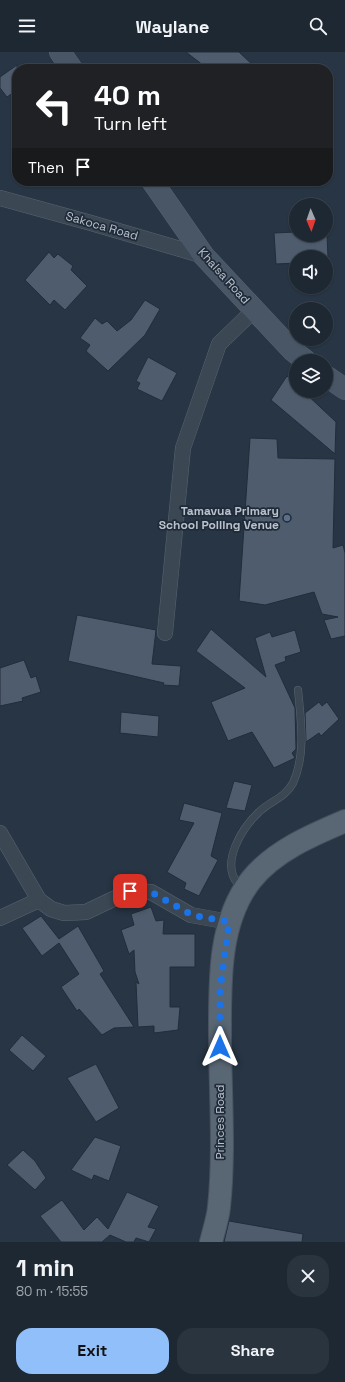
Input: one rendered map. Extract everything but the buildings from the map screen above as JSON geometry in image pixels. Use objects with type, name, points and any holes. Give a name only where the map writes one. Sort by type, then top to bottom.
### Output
[{"type":"main road","points":[[60,52],[68,64]]},
{"type":"main road","name":"Khalsa Road","points":[[155,186],[204,256],[297,354]]},
{"type":"main road","points":[[333,381],[345,390]]},
{"type":"main road","name":"Princes Road","points":[[211,1242],[219,1207],[221,1150],[220,990],[229,922],[237,904],[251,880],[285,850],[345,821]]},
{"type":"street","name":"Sakoca Road","points":[[0,198],[204,256]]},
{"type":"street","points":[[165,633],[183,448],[219,344],[254,310]]},
{"type":"street","points":[[0,833],[39,900],[51,909],[64,914],[86,912],[130,891],[151,892],[192,915],[229,922]]},
{"type":"street","points":[[0,918],[39,900]]},
{"type":"lane","points":[[251,880],[238,884],[232,874],[231,862],[240,836],[249,824],[259,812],[284,796],[294,781],[299,765],[301,750],[298,690]]},
{"type":"place","name":"Tamavua Primary School Polling Venue","points":[[287,518]]},
{"type":"route","points":[[130,891],[151,892],[192,915],[229,922],[220,990],[220,1047]]}]
